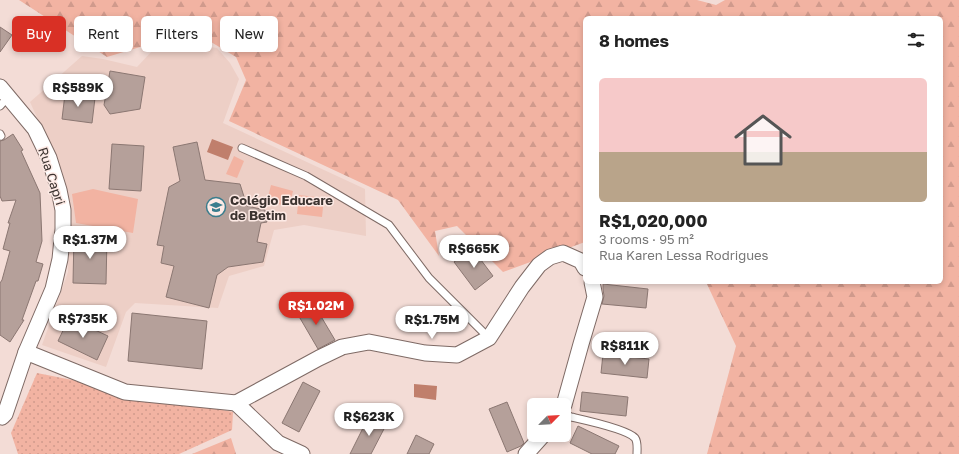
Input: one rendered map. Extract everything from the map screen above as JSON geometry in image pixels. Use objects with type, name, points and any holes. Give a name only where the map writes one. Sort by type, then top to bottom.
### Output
[{"type":"street","name":"Rua Capri","points":[[3,96],[38,134],[49,158],[59,190],[63,210],[60,259],[53,289],[26,352],[3,415]]},
{"type":"street","points":[[26,352],[125,392],[236,403],[342,347],[369,342],[425,353],[457,355],[489,338],[522,287],[539,265],[550,257],[563,253],[581,261],[583,264]]},
{"type":"street","points":[[566,398],[595,297],[592,284]]},
{"type":"street","points":[[236,403],[278,444],[302,454]]},
{"type":"street","points":[[526,454],[537,442]]},
{"type":"lane","points":[[242,148],[306,176],[389,225],[429,278],[489,338]]},
{"type":"lane","points":[[571,417],[622,430],[634,438],[636,442],[637,454]]},
{"type":"shaded area","name":"Colégio Educare de Betim","points":[[212,47],[217,48],[230,63],[239,79],[223,123],[365,189],[366,236],[304,225],[274,230],[264,266],[229,276],[218,308],[135,303],[126,312],[106,367],[42,345],[68,272],[69,226],[62,173],[30,102],[82,56],[137,67],[151,52],[212,52]]},
{"type":"shaded area","points":[[212,139],[233,147],[228,160],[207,152]]},
{"type":"shaded area","points":[[414,384],[437,386],[436,400],[414,397]]},
{"type":"green space","points":[[19,0],[697,0],[716,5],[725,0],[959,0],[959,454],[707,454],[736,346],[707,284],[943,284],[943,16],[583,16],[583,243],[503,272],[457,226],[435,231],[439,256],[398,200],[229,121],[246,80],[236,57],[228,52],[278,52],[278,16],[220,16],[220,47],[212,43],[212,16],[141,16],[141,47],[133,49],[133,16],[74,16],[74,36],[66,30],[66,16],[44,16]]},
{"type":"green space","points":[[99,52],[124,52],[107,57]]},
{"type":"green space","points":[[234,156],[244,161],[237,178],[226,174]]},
{"type":"green space","points":[[271,185],[293,191],[289,207],[267,201]]},
{"type":"green space","points":[[93,189],[138,199],[133,233],[76,223],[72,194]]},
{"type":"green space","points":[[299,195],[324,198],[322,217],[297,214]]},
{"type":"green space","points":[[37,373],[233,412],[232,430],[179,454],[18,454],[11,433]]},
{"type":"green space","points":[[231,438],[236,454],[192,454]]},
{"type":"building","points":[[0,27],[12,35],[0,52]]},
{"type":"building","points":[[110,71],[145,77],[140,109],[110,114],[104,105]]},
{"type":"building","points":[[65,94],[95,98],[92,123],[62,119]]},
{"type":"building","points":[[13,134],[23,150],[21,151],[40,193],[42,241],[36,262],[43,264],[38,281],[36,281],[22,320],[24,320],[10,342],[0,335],[0,283],[10,251],[3,249],[10,223],[8,223],[16,200],[2,201],[0,196],[0,141]]},
{"type":"building","points":[[197,142],[205,180],[240,184],[247,206],[265,210],[267,222],[261,223],[257,242],[267,244],[263,262],[228,267],[217,275],[209,308],[166,297],[174,266],[161,263],[164,246],[157,245],[169,187],[180,181],[173,147]]},
{"type":"building","points":[[112,144],[144,146],[141,191],[109,189]]},
{"type":"building","points":[[74,236],[107,238],[106,284],[73,283]]},
{"type":"building","points":[[472,248],[493,276],[475,290],[454,262]]},
{"type":"building","points":[[603,284],[648,289],[646,308],[602,304],[604,296]]},
{"type":"building","points":[[313,303],[335,340],[318,349],[297,313]]},
{"type":"building","points":[[132,313],[207,321],[202,369],[128,361]]},
{"type":"building","points":[[69,318],[108,336],[97,360],[58,341]]},
{"type":"building","points":[[603,354],[649,359],[647,378],[601,373]]},
{"type":"building","points":[[303,382],[320,391],[299,432],[282,423]]},
{"type":"building","points":[[582,392],[628,397],[626,416],[580,411]]},
{"type":"building","points":[[507,402],[524,443],[521,446],[507,452],[489,409]]},
{"type":"building","points":[[369,416],[386,425],[371,454],[350,454]]},
{"type":"building","points":[[578,426],[619,446],[615,454],[592,454],[570,443]]},
{"type":"building","points":[[416,435],[434,444],[429,454],[407,454]]},
{"type":"place","name":"Colégio Educare de Betim","points":[[216,207]]}]
